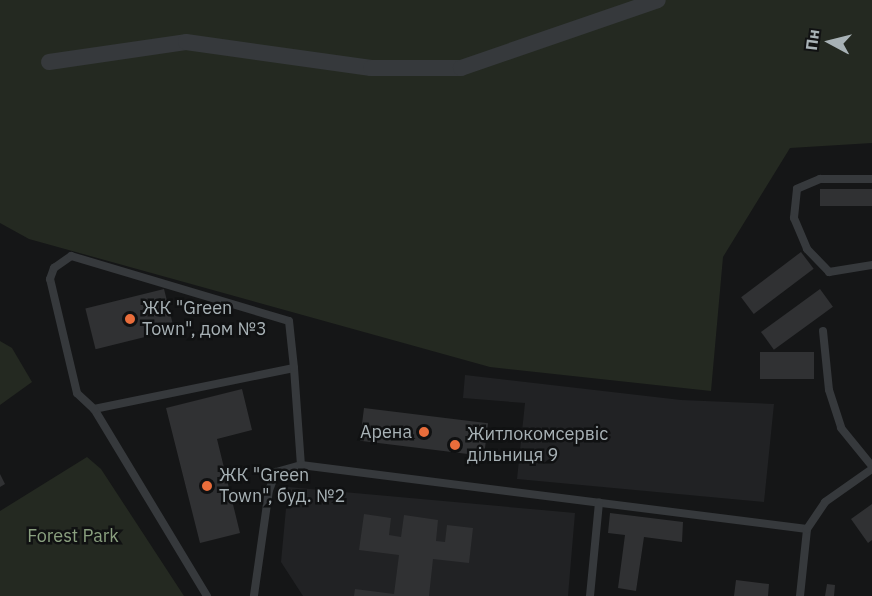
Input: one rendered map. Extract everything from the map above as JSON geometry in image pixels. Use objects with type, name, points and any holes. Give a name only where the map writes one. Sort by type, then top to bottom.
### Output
[{"type":"street","points":[[49,62],[186,42],[371,68],[461,68],[658,0]]},
{"type":"lane","points":[[872,179],[820,179],[797,189],[794,218],[807,249],[829,272],[872,265]]},
{"type":"lane","points":[[207,596],[94,409],[77,393],[50,279],[54,268],[71,256],[289,321],[301,465]]},
{"type":"lane","points":[[800,596],[807,528],[825,502],[872,467],[842,428],[830,390],[823,331]]},
{"type":"lane","points":[[94,409],[294,368]]},
{"type":"lane","points":[[254,596],[269,490],[276,472],[301,465],[807,528]]},
{"type":"lane","points":[[590,596],[599,502]]},
{"type":"shaded area","points":[[465,375],[681,400],[774,404],[764,502],[517,479],[525,403],[463,398]]},
{"type":"shaded area","points":[[288,487],[575,513],[568,596],[303,596],[281,562]]},
{"type":"green space","points":[[0,0],[872,0],[872,143],[790,148],[723,257],[711,391],[490,367],[29,239],[0,223]]},
{"type":"green space","points":[[0,341],[12,348],[32,382],[0,405]]},
{"type":"green space","name":"Forest Park","points":[[87,457],[101,469],[184,596],[0,596],[0,511]]},
{"type":"building","points":[[820,189],[872,189],[872,206],[820,206]]},
{"type":"building","points":[[801,252],[814,269],[754,314],[741,297]]},
{"type":"building","name":"ЖК \"Green Town\", дом №3","points":[[164,289],[174,330],[96,349],[85,309]]},
{"type":"building","points":[[820,289],[833,307],[774,350],[761,332]]},
{"type":"building","points":[[760,352],[814,352],[814,379],[760,379]]},
{"type":"building","name":"ЖК \"Green Town\", буд. №2","points":[[242,389],[252,430],[217,439],[240,533],[200,543],[166,408]]},
{"type":"building","name":"Арена","points":[[364,408],[488,423],[484,456],[360,441]]},
{"type":"building","points":[[0,474],[5,484],[0,487]]},
{"type":"building","points":[[872,504],[872,540],[868,543],[851,519]]},
{"type":"building","points":[[610,513],[683,522],[682,542],[644,537],[636,591],[618,588],[625,535],[608,533]]},
{"type":"building","points":[[364,514],[391,518],[389,535],[401,537],[404,515],[438,520],[436,541],[445,542],[447,525],[473,528],[469,563],[433,559],[429,596],[354,596],[355,589],[394,594],[399,555],[359,550]]},
{"type":"building","points":[[736,580],[769,584],[768,596],[734,596]]},
{"type":"building","points":[[827,584],[835,585],[834,596],[825,596]]},
{"type":"place","name":"ЖК \"Green Town\", дом №3","points":[[130,319]]},
{"type":"place","name":"Арена","points":[[424,432]]},
{"type":"place","name":"Житлокомсервіс дільниця 9","points":[[455,445]]},
{"type":"place","name":"ЖК \"Green Town\", буд. №2","points":[[207,486]]}]
